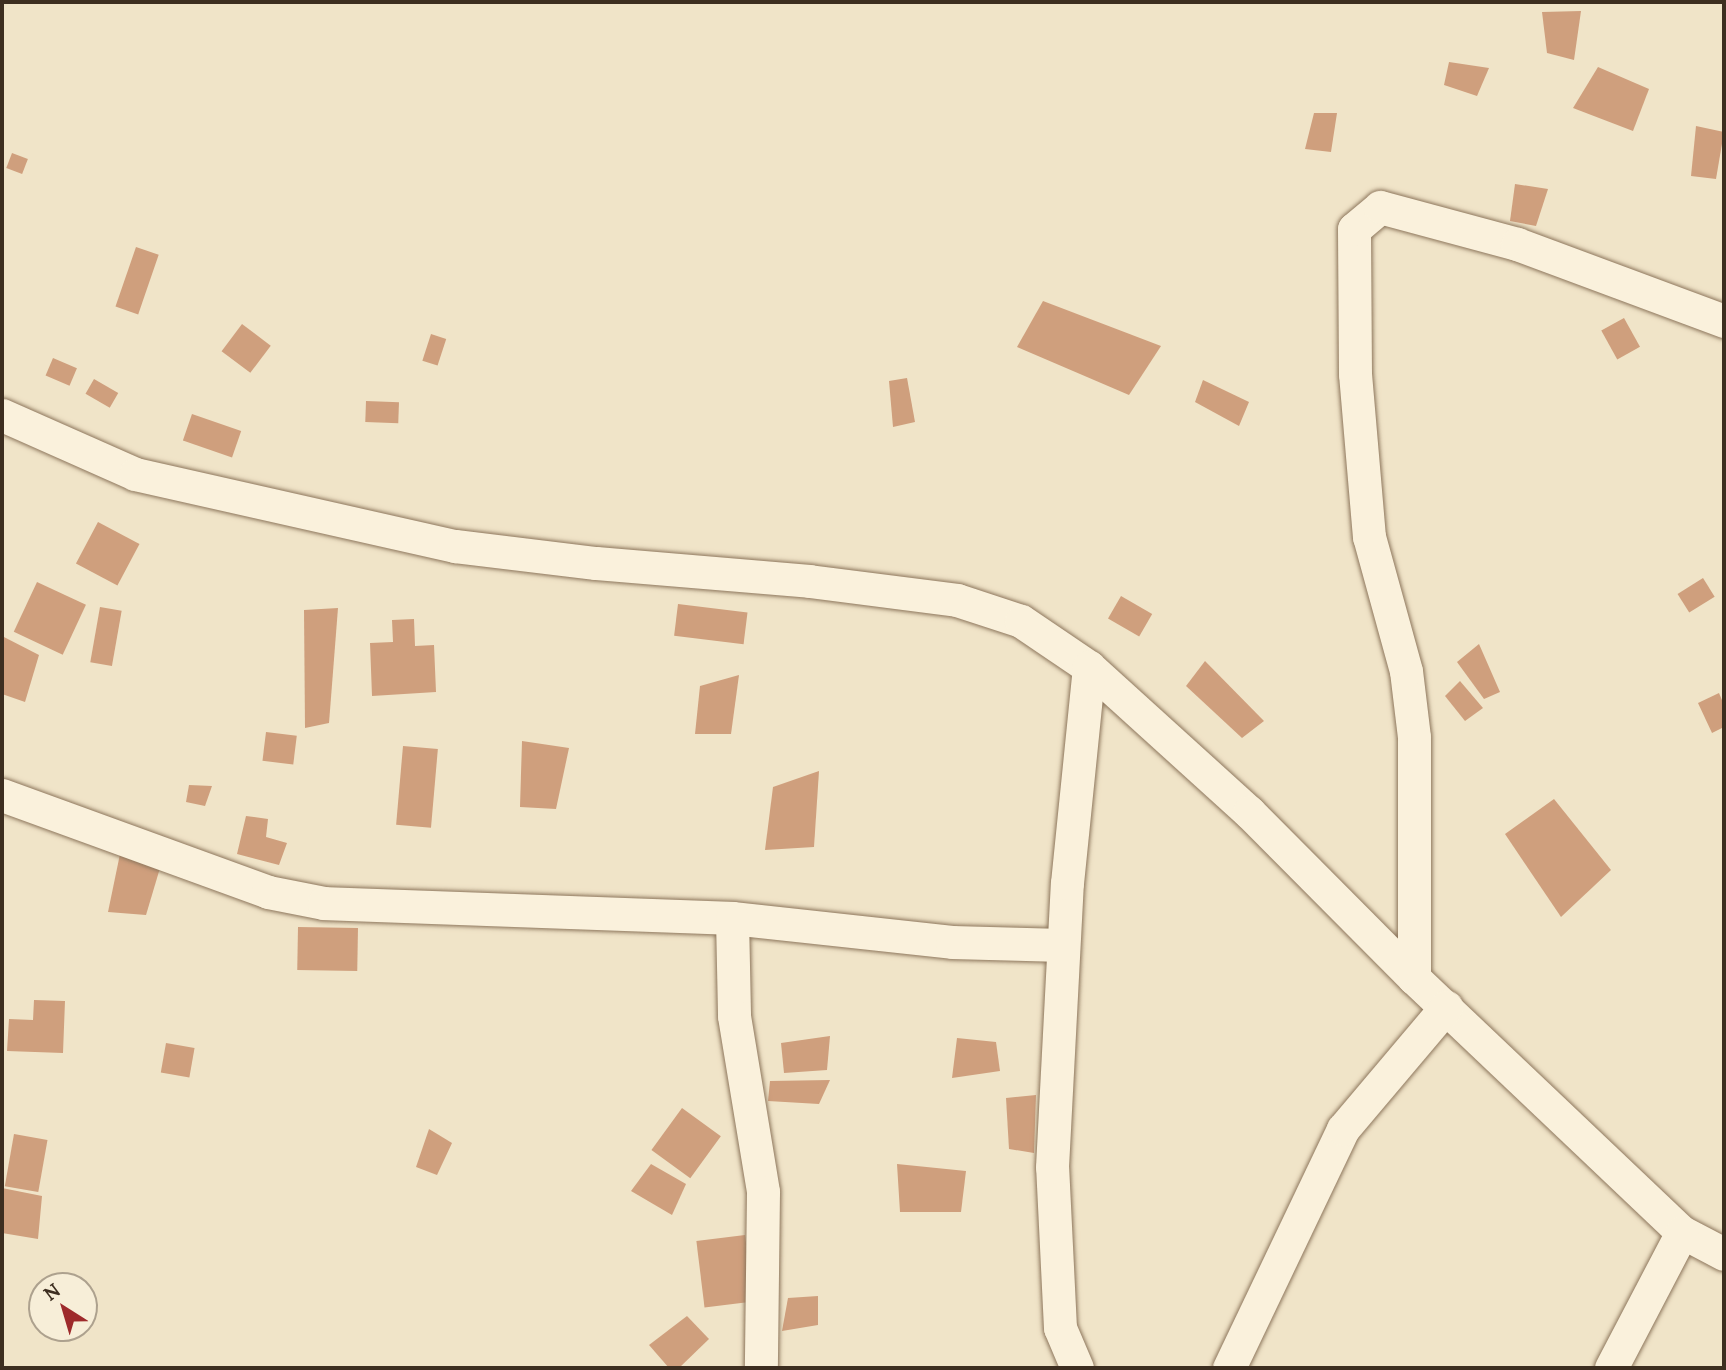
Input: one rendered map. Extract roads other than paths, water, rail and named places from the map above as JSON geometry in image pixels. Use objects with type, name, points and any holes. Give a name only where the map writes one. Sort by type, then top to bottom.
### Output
[{"type":"street","points":[[1414,978],[1414,737],[1406,671],[1369,537],[1355,374],[1354,229],[1380,207],[1517,244],[1724,321]]},
{"type":"street","points":[[2,415],[135,474],[455,546],[596,564],[809,580],[957,600],[1021,621],[1089,667],[1249,812],[1414,978],[1682,1232],[1724,1254]]},
{"type":"street","points":[[1077,1368],[1059,1328],[1052,1167],[1063,945],[1089,667]]},
{"type":"street","points":[[2,795],[268,892],[324,903],[732,918],[952,942],[1063,945]]},
{"type":"street","points":[[732,918],[734,1016],[763,1192],[761,1368]]},
{"type":"street","points":[[1229,1368],[1343,1129],[1446,1007]]},
{"type":"street","points":[[1611,1368],[1682,1232]]}]
